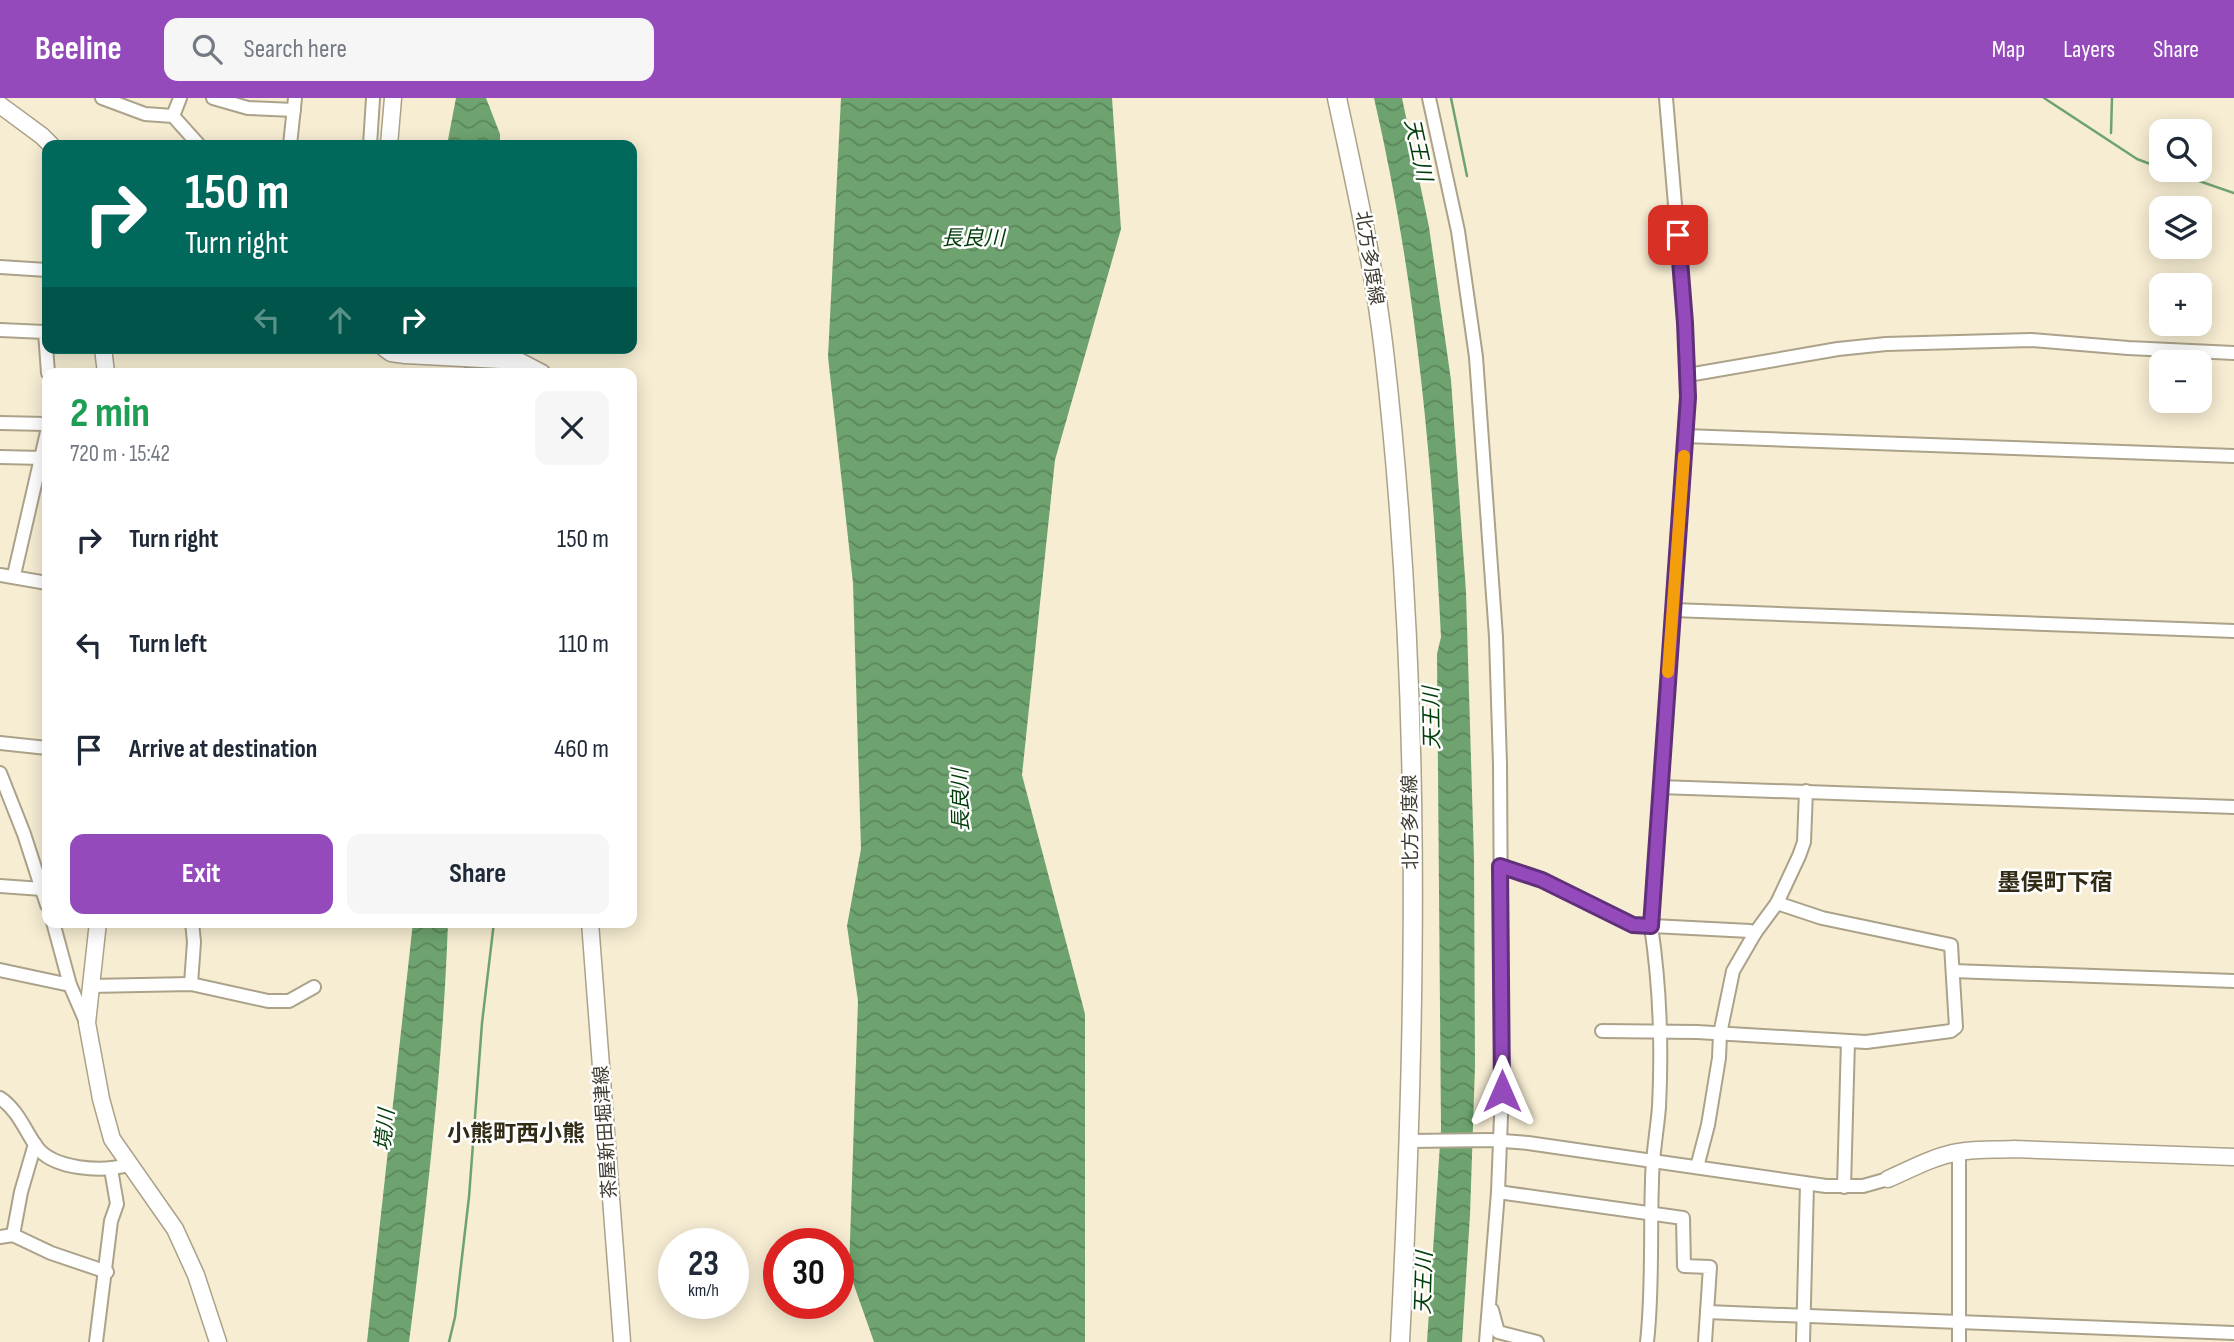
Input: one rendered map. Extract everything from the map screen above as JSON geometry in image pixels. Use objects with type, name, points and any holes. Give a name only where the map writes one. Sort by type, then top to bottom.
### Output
[{"type":"main road","name":"北方多度線","points":[[1337,98],[1365,228],[1384,351],[1405,605],[1412,790],[1413,1017],[1417,1140],[1400,1342]]},
{"type":"street","points":[[102,98],[145,114],[173,116],[195,140]]},
{"type":"street","points":[[173,116],[180,98]]},
{"type":"street","points":[[213,98],[248,108],[294,104],[290,140]]},
{"type":"street","points":[[370,140],[373,98]]},
{"type":"street","points":[[389,140],[393,98]]},
{"type":"street","points":[[1429,98],[1458,231],[1476,357],[1496,637],[1503,942],[1495,1140],[1497,1192],[1486,1342]]},
{"type":"street","points":[[1647,1342],[1651,1309],[1651,1215],[1659,1108],[1660,1032],[1658,979],[1651,926],[1688,375],[1666,98]]},
{"type":"street","points":[[0,104],[46,140]]},
{"type":"street","points":[[0,267],[42,270]]},
{"type":"street","points":[[0,330],[42,332]]},
{"type":"street","points":[[1688,375],[1838,349],[1889,344],[2031,340],[2128,348],[2234,352]]},
{"type":"street","points":[[398,354],[519,361],[532,368]]},
{"type":"street","points":[[0,423],[42,424]]},
{"type":"street","points":[[1685,436],[2234,456]]},
{"type":"street","points":[[0,457],[42,458]]},
{"type":"street","points":[[14,575],[42,462]]},
{"type":"street","points":[[0,575],[14,575],[42,582]]},
{"type":"street","points":[[1673,610],[2234,631]]},
{"type":"street","points":[[0,743],[42,747]]},
{"type":"street","points":[[0,773],[42,888],[0,886]]},
{"type":"street","points":[[1660,787],[2234,807]]},
{"type":"street","points":[[1697,1167],[1708,1125],[1719,1058],[1720,1034],[1733,971],[1755,933],[1777,903],[1804,842],[1807,791]]},
{"type":"street","points":[[1500,866],[1542,880],[1633,925],[1750,930],[1755,933]]},
{"type":"street","points":[[1602,1031],[1866,1042],[1951,1031],[1956,1027],[1951,945],[1822,918],[1777,903]]},
{"type":"street","points":[[55,928],[70,985],[87,1023],[112,1139],[175,1229],[188,1255],[218,1342]]},
{"type":"street","points":[[87,1023],[97,928]]},
{"type":"street","points":[[191,984],[193,928]]},
{"type":"street","name":"茶屋新田堀津線","points":[[590,928],[622,1342]]},
{"type":"street","points":[[0,970],[70,985]]},
{"type":"street","points":[[1953,971],[2234,981]]},
{"type":"street","points":[[90,986],[191,984],[268,1001],[289,1001],[314,987]]},
{"type":"street","points":[[1844,1187],[1848,1041]]},
{"type":"street","points":[[0,1098],[8,1103],[35,1144],[49,1158],[84,1168],[111,1169],[128,1165]]},
{"type":"street","points":[[1417,1140],[1495,1140],[1844,1187],[1863,1186],[1888,1179],[1932,1159],[1959,1152],[2014,1149],[2234,1157]]},
{"type":"street","points":[[35,1144],[7,1236],[107,1272]]},
{"type":"street","points":[[1959,1152],[1959,1342]]},
{"type":"street","points":[[96,1342],[107,1272],[111,1221],[117,1204],[111,1169]]},
{"type":"street","points":[[1803,1342],[1807,1184]]},
{"type":"street","points":[[1497,1192],[1651,1215],[1683,1217],[1685,1266],[1710,1267],[1705,1342]]},
{"type":"street","points":[[1488,1305],[1498,1332],[1536,1342]]},
{"type":"street","points":[[1707,1312],[2234,1333]]},
{"type":"water","points":[[456,98],[486,98],[500,140],[448,140]]},
{"type":"water","name":"長良川","points":[[841,98],[1112,98],[1121,229],[1055,460],[1022,775],[1085,1014],[1085,1342],[874,1342],[854,1285],[854,1228],[850,1228],[858,1001],[847,926],[861,849],[853,583],[828,357]]},
{"type":"water","name":"天王川","points":[[1374,98],[1402,98],[1429,227],[1451,380],[1466,592],[1474,859],[1475,1066],[1462,1342],[1427,1342],[1441,1129],[1437,654],[1441,637],[1420,366],[1400,231]]},
{"type":"water","points":[[412,928],[448,928],[438,1080],[409,1342],[367,1342]]},
{"type":"waterway","points":[[1451,98],[1467,176]]},
{"type":"waterway","points":[[2044,98],[2137,159],[2149,164]]},
{"type":"waterway","points":[[2111,133],[2112,98]]},
{"type":"waterway","points":[[2202,182],[2234,193]]},
{"type":"waterway","name":"境川","points":[[473,368],[474,354]]},
{"type":"waterway","points":[[449,1342],[455,1317],[469,1197],[482,1023],[493,928]]},
{"type":"slow traffic","points":[[1668,672],[1684,456]]},
{"type":"district","name":"墨俣町下宿","points":[[2055,883]]},
{"type":"district","name":"小熊町西小熊","points":[[516,1134]]},
{"type":"route","points":[[1502,1091],[1503,942],[1500,866],[1542,880],[1633,925],[1651,926],[1688,397],[1678,235]]}]
